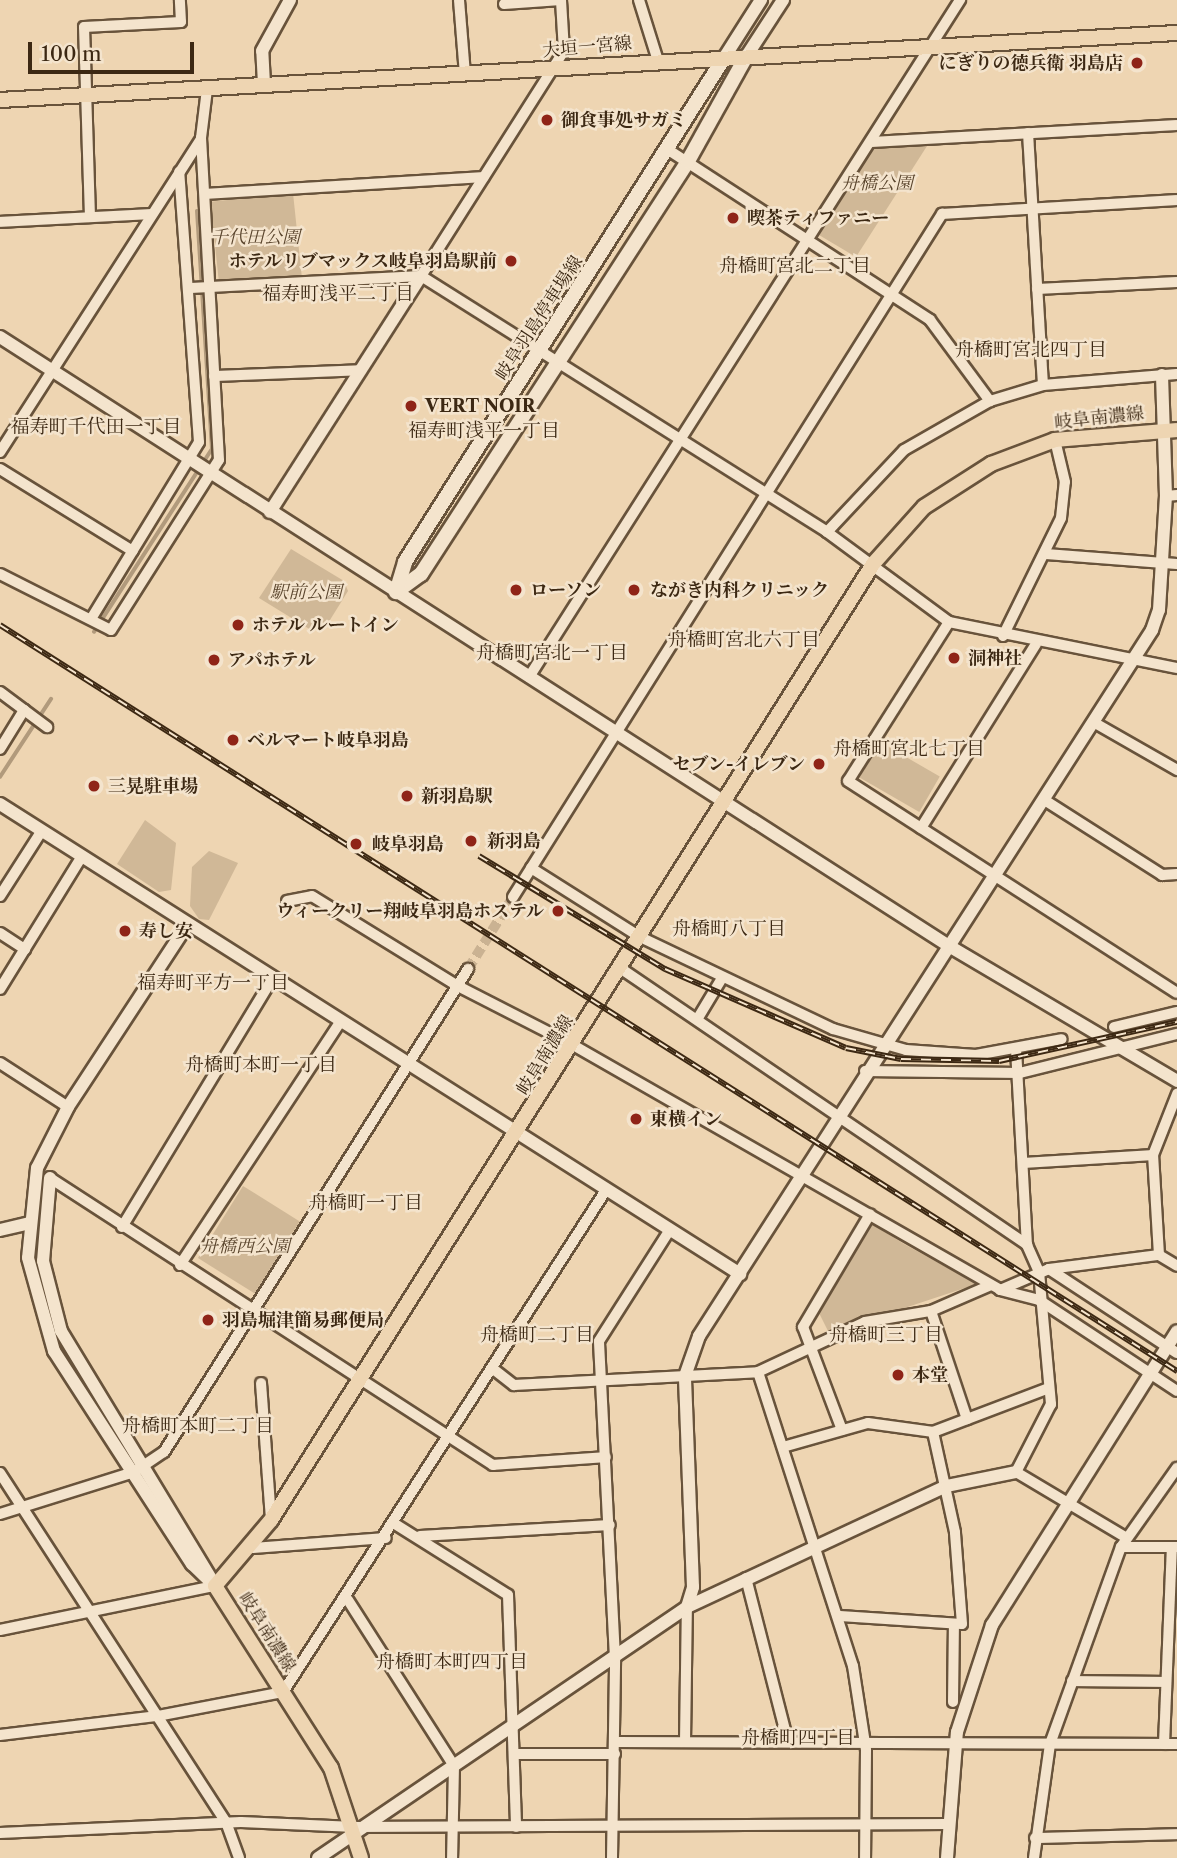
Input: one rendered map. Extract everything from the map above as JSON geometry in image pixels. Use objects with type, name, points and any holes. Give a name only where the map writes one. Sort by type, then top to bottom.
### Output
[{"type":"main road","name":"大垣一宮線","points":[[0,100],[1177,33]]},
{"type":"main road","points":[[396,592],[421,574],[688,161],[746,57]]},
{"type":"main road","name":"岐阜羽島停車場線","points":[[396,592],[405,562],[670,151],[724,58]]},
{"type":"main road","name":"岐阜南濃線","points":[[361,1858],[355,1827],[331,1768],[215,1586],[253,1548],[622,970],[873,564],[946,490],[991,464],[1055,440],[1170,431]]},
{"type":"street","points":[[90,217],[84,27],[181,22],[180,0]]},
{"type":"street","points":[[264,84],[262,51],[290,0]]},
{"type":"street","points":[[458,0],[465,74]]},
{"type":"street","points":[[270,512],[564,51],[561,0],[504,4]]},
{"type":"street","points":[[639,0],[658,61]]},
{"type":"street","points":[[724,58],[761,0]]},
{"type":"street","points":[[746,57],[783,0]]},
{"type":"street","points":[[529,677],[809,237],[935,46],[960,0]]},
{"type":"street","points":[[93,620],[132,551],[191,461],[199,442],[205,194],[201,138],[206,89]]},
{"type":"street","points":[[872,142],[1177,125]]},
{"type":"street","points":[[1028,134],[1043,385]]},
{"type":"street","points":[[0,452],[201,138]]},
{"type":"street","points":[[670,151],[893,292],[960,353],[989,401]]},
{"type":"street","points":[[0,574],[111,630],[207,472],[219,460],[215,376],[179,172]]},
{"type":"street","points":[[205,194],[483,177]]},
{"type":"street","points":[[513,897],[770,496],[942,214],[1177,200]]},
{"type":"street","points":[[0,222],[152,214]]},
{"type":"street","points":[[201,287],[421,276],[827,532],[949,622],[1036,644],[1177,668]]},
{"type":"street","points":[[1037,289],[1177,282]]},
{"type":"street","points":[[0,337],[51,374],[949,946],[1114,1047],[1177,1081]]},
{"type":"street","points":[[215,376],[361,370]]},
{"type":"street","points":[[827,532],[904,450],[989,401],[1043,385],[1177,374]]},
{"type":"street","points":[[685,1742],[687,1607],[693,1587],[685,1376],[699,1336],[865,1071],[1046,801],[1133,661],[1159,610],[1161,564],[1171,496],[1170,431],[1162,375]]},
{"type":"street","points":[[1003,636],[1046,554],[1064,501],[1055,440]]},
{"type":"street","points":[[0,469],[132,551]]},
{"type":"street","points":[[1046,554],[1177,564]]},
{"type":"street","points":[[949,622],[848,781],[1177,993]]},
{"type":"street","points":[[921,828],[1036,644]]},
{"type":"street","points":[[0,692],[45,726]]},
{"type":"street","points":[[0,749],[28,713]]},
{"type":"street","points":[[1095,723],[1177,770]]},
{"type":"street","points":[[1046,801],[1162,875],[1177,874]]},
{"type":"street","points":[[0,804],[81,858],[740,1274]]},
{"type":"street","points":[[0,896],[41,832]]},
{"type":"street","points":[[0,989],[81,858]]},
{"type":"street","points":[[531,868],[640,937],[833,1030],[884,1044],[976,1055],[1062,1039]]},
{"type":"street","points":[[287,901],[313,896],[456,985],[573,1045],[995,1288],[1039,1300],[1177,1391]]},
{"type":"street","points":[[187,925],[68,1107],[37,1168],[27,1224],[31,1286],[54,1351],[192,1564],[215,1586]]},
{"type":"street","points":[[0,933],[25,949]]},
{"type":"street","points":[[0,1514],[148,1466],[251,1311],[468,969]]},
{"type":"street","points":[[622,970],[839,1112],[1027,1245],[1044,1270],[1172,1350]]},
{"type":"street","points":[[698,1018],[722,978]]},
{"type":"street","points":[[122,1227],[272,979]]},
{"type":"street","points":[[1114,1027],[1177,1012]]},
{"type":"street","points":[[180,1265],[340,1022]]},
{"type":"street","points":[[865,1071],[941,1077],[1020,1073],[1114,1047],[1177,1034]]},
{"type":"street","points":[[1016,1049],[1020,1073],[1027,1245]]},
{"type":"street","points":[[0,1063],[68,1107]]},
{"type":"street","points":[[1159,1255],[1153,1154],[1177,1094]]},
{"type":"street","points":[[1024,1163],[1153,1154]]},
{"type":"street","points":[[215,1586],[148,1466],[74,1355],[54,1311],[43,1261],[50,1178],[251,1311],[362,1378],[493,1465],[606,1457]]},
{"type":"street","points":[[0,1735],[158,1716],[283,1692],[348,1600],[606,1190]]},
{"type":"street","points":[[842,1430],[808,1349],[803,1327],[870,1214]]},
{"type":"street","points":[[0,1230],[27,1224]]},
{"type":"street","points":[[612,1858],[615,1658],[599,1342],[669,1231]]},
{"type":"street","points":[[492,1368],[514,1385],[758,1372],[865,1322],[932,1311],[1044,1270],[1159,1255],[1177,1266]]},
{"type":"street","points":[[1016,1472],[1051,1404],[1039,1300],[1044,1270]]},
{"type":"street","points":[[932,1311],[967,1419]]},
{"type":"street","points":[[947,1858],[955,1743],[992,1625],[1151,1374],[1172,1350],[1177,1331]]},
{"type":"street","points":[[758,1372],[840,1616],[865,1742],[865,1858]]},
{"type":"street","points":[[261,1383],[271,1520]]},
{"type":"street","points":[[783,1447],[868,1423],[933,1432],[1049,1388]]},
{"type":"street","points":[[840,1616],[962,1624],[947,1486],[933,1432]]},
{"type":"street","points":[[1034,1858],[1049,1744],[1072,1681],[1123,1542],[1177,1468]]},
{"type":"street","points":[[318,1858],[355,1827],[454,1766],[514,1722],[615,1658],[687,1607],[947,1486],[1016,1472],[1069,1502],[1123,1542],[1174,1547],[1172,1651],[1166,1682],[1164,1744]]},
{"type":"street","points":[[0,1473],[226,1822],[239,1858]]},
{"type":"street","points":[[395,1524],[420,1536],[508,1595],[516,1827]]},
{"type":"street","points":[[420,1536],[610,1525]]},
{"type":"street","points":[[253,1548],[386,1538]]},
{"type":"street","points":[[746,1578],[788,1742]]},
{"type":"street","points":[[0,1630],[215,1586]]},
{"type":"street","points":[[348,1600],[454,1766],[452,1858]]},
{"type":"street","points":[[953,1702],[954,1625]]},
{"type":"street","points":[[1072,1681],[1166,1682]]},
{"type":"street","points":[[615,1742],[1177,1744]]},
{"type":"street","points":[[514,1754],[615,1754]]},
{"type":"street","points":[[0,1832],[226,1822],[355,1827],[613,1828],[948,1824]]},
{"type":"street","points":[[1035,1838],[1177,1834]]},
{"type":"green space","name":"舟橋公園","points":[[927,146],[856,257],[819,235],[874,148]]},
{"type":"green space","name":"千代田公園","points":[[293,193],[302,276],[219,284],[210,202]]},
{"type":"green space","name":"駅前公園","points":[[291,549],[344,581],[348,591],[325,628],[311,630],[259,598]]},
{"type":"green space","points":[[880,742],[940,776],[919,812],[860,778]]},
{"type":"green space","points":[[145,820],[176,843],[171,890],[159,892],[117,864]]},
{"type":"green space","points":[[209,851],[238,863],[209,920],[199,919],[190,906],[192,867]]},
{"type":"green space","name":"舟橋西公園","points":[[243,1186],[300,1222],[255,1294],[198,1258]]},
{"type":"green space","points":[[872,1224],[977,1284],[829,1333],[819,1313]]},
{"type":"waterway","points":[[94,632],[212,449],[197,211]]},
{"type":"waterway","points":[[0,777],[51,699]]},
{"type":"tunnel","points":[[468,969],[513,897]]},
{"type":"railway","points":[[0,625],[1177,1371]]},
{"type":"railway","points":[[479,856],[665,969],[846,1048],[901,1059],[999,1061],[1177,1022]]},
{"type":"place","name":"にぎりの徳兵衛 羽島店","points":[[1137,63]]},
{"type":"place","name":"御食事処サガミ","points":[[547,120]]},
{"type":"place","name":"喫茶ティファニー","points":[[733,218]]},
{"type":"place","name":"ホテルリブマックス岐阜羽島駅前","points":[[511,261]]},
{"type":"place","name":"VERT NOIR","points":[[411,406]]},
{"type":"place","name":"ローソン","points":[[516,590]]},
{"type":"place","name":"ながき内科クリニック","points":[[634,590]]},
{"type":"place","name":"ホテル ルートイン","points":[[238,625]]},
{"type":"place","name":"洞神社","points":[[954,658]]},
{"type":"place","name":"アパホテル","points":[[214,660]]},
{"type":"place","name":"ベルマート岐阜羽島","points":[[233,740]]},
{"type":"place","name":"セブン-イレブン","points":[[819,764]]},
{"type":"place","name":"三晃駐車場","points":[[94,786]]},
{"type":"place","name":"新羽島駅","points":[[407,796]]},
{"type":"place","name":"新羽島","points":[[471,841]]},
{"type":"place","name":"岐阜羽島","points":[[356,844]]},
{"type":"place","name":"ウィークリー翔岐阜羽島ホステル","points":[[558,911]]},
{"type":"place","name":"寿し安","points":[[125,931]]},
{"type":"place","name":"東横イン","points":[[636,1119]]},
{"type":"place","name":"羽島堀津簡易郵便局","points":[[208,1320]]},
{"type":"place","name":"本堂","points":[[898,1375]]},
{"type":"district","name":"舟橋町宮北二丁目","points":[[795,266]]},
{"type":"district","name":"福寿町浅平二丁目","points":[[338,294]]},
{"type":"district","name":"舟橋町宮北四丁目","points":[[1031,350]]},
{"type":"district","name":"福寿町千代田一丁目","points":[[96,427]]},
{"type":"district","name":"福寿町浅平一丁目","points":[[484,431]]},
{"type":"district","name":"舟橋町宮北六丁目","points":[[744,640]]},
{"type":"district","name":"舟橋町宮北一丁目","points":[[552,653]]},
{"type":"district","name":"舟橋町宮北七丁目","points":[[909,749]]},
{"type":"district","name":"舟橋町八丁目","points":[[729,929]]},
{"type":"district","name":"福寿町平方一丁目","points":[[213,983]]},
{"type":"district","name":"舟橋町本町一丁目","points":[[261,1065]]},
{"type":"district","name":"舟橋町一丁目","points":[[366,1203]]},
{"type":"district","name":"舟橋町二丁目","points":[[537,1335]]},
{"type":"district","name":"舟橋町三丁目","points":[[886,1335]]},
{"type":"district","name":"舟橋町本町二丁目","points":[[198,1426]]},
{"type":"district","name":"舟橋町本町四丁目","points":[[452,1662]]},
{"type":"district","name":"舟橋町四丁目","points":[[798,1738]]}]
